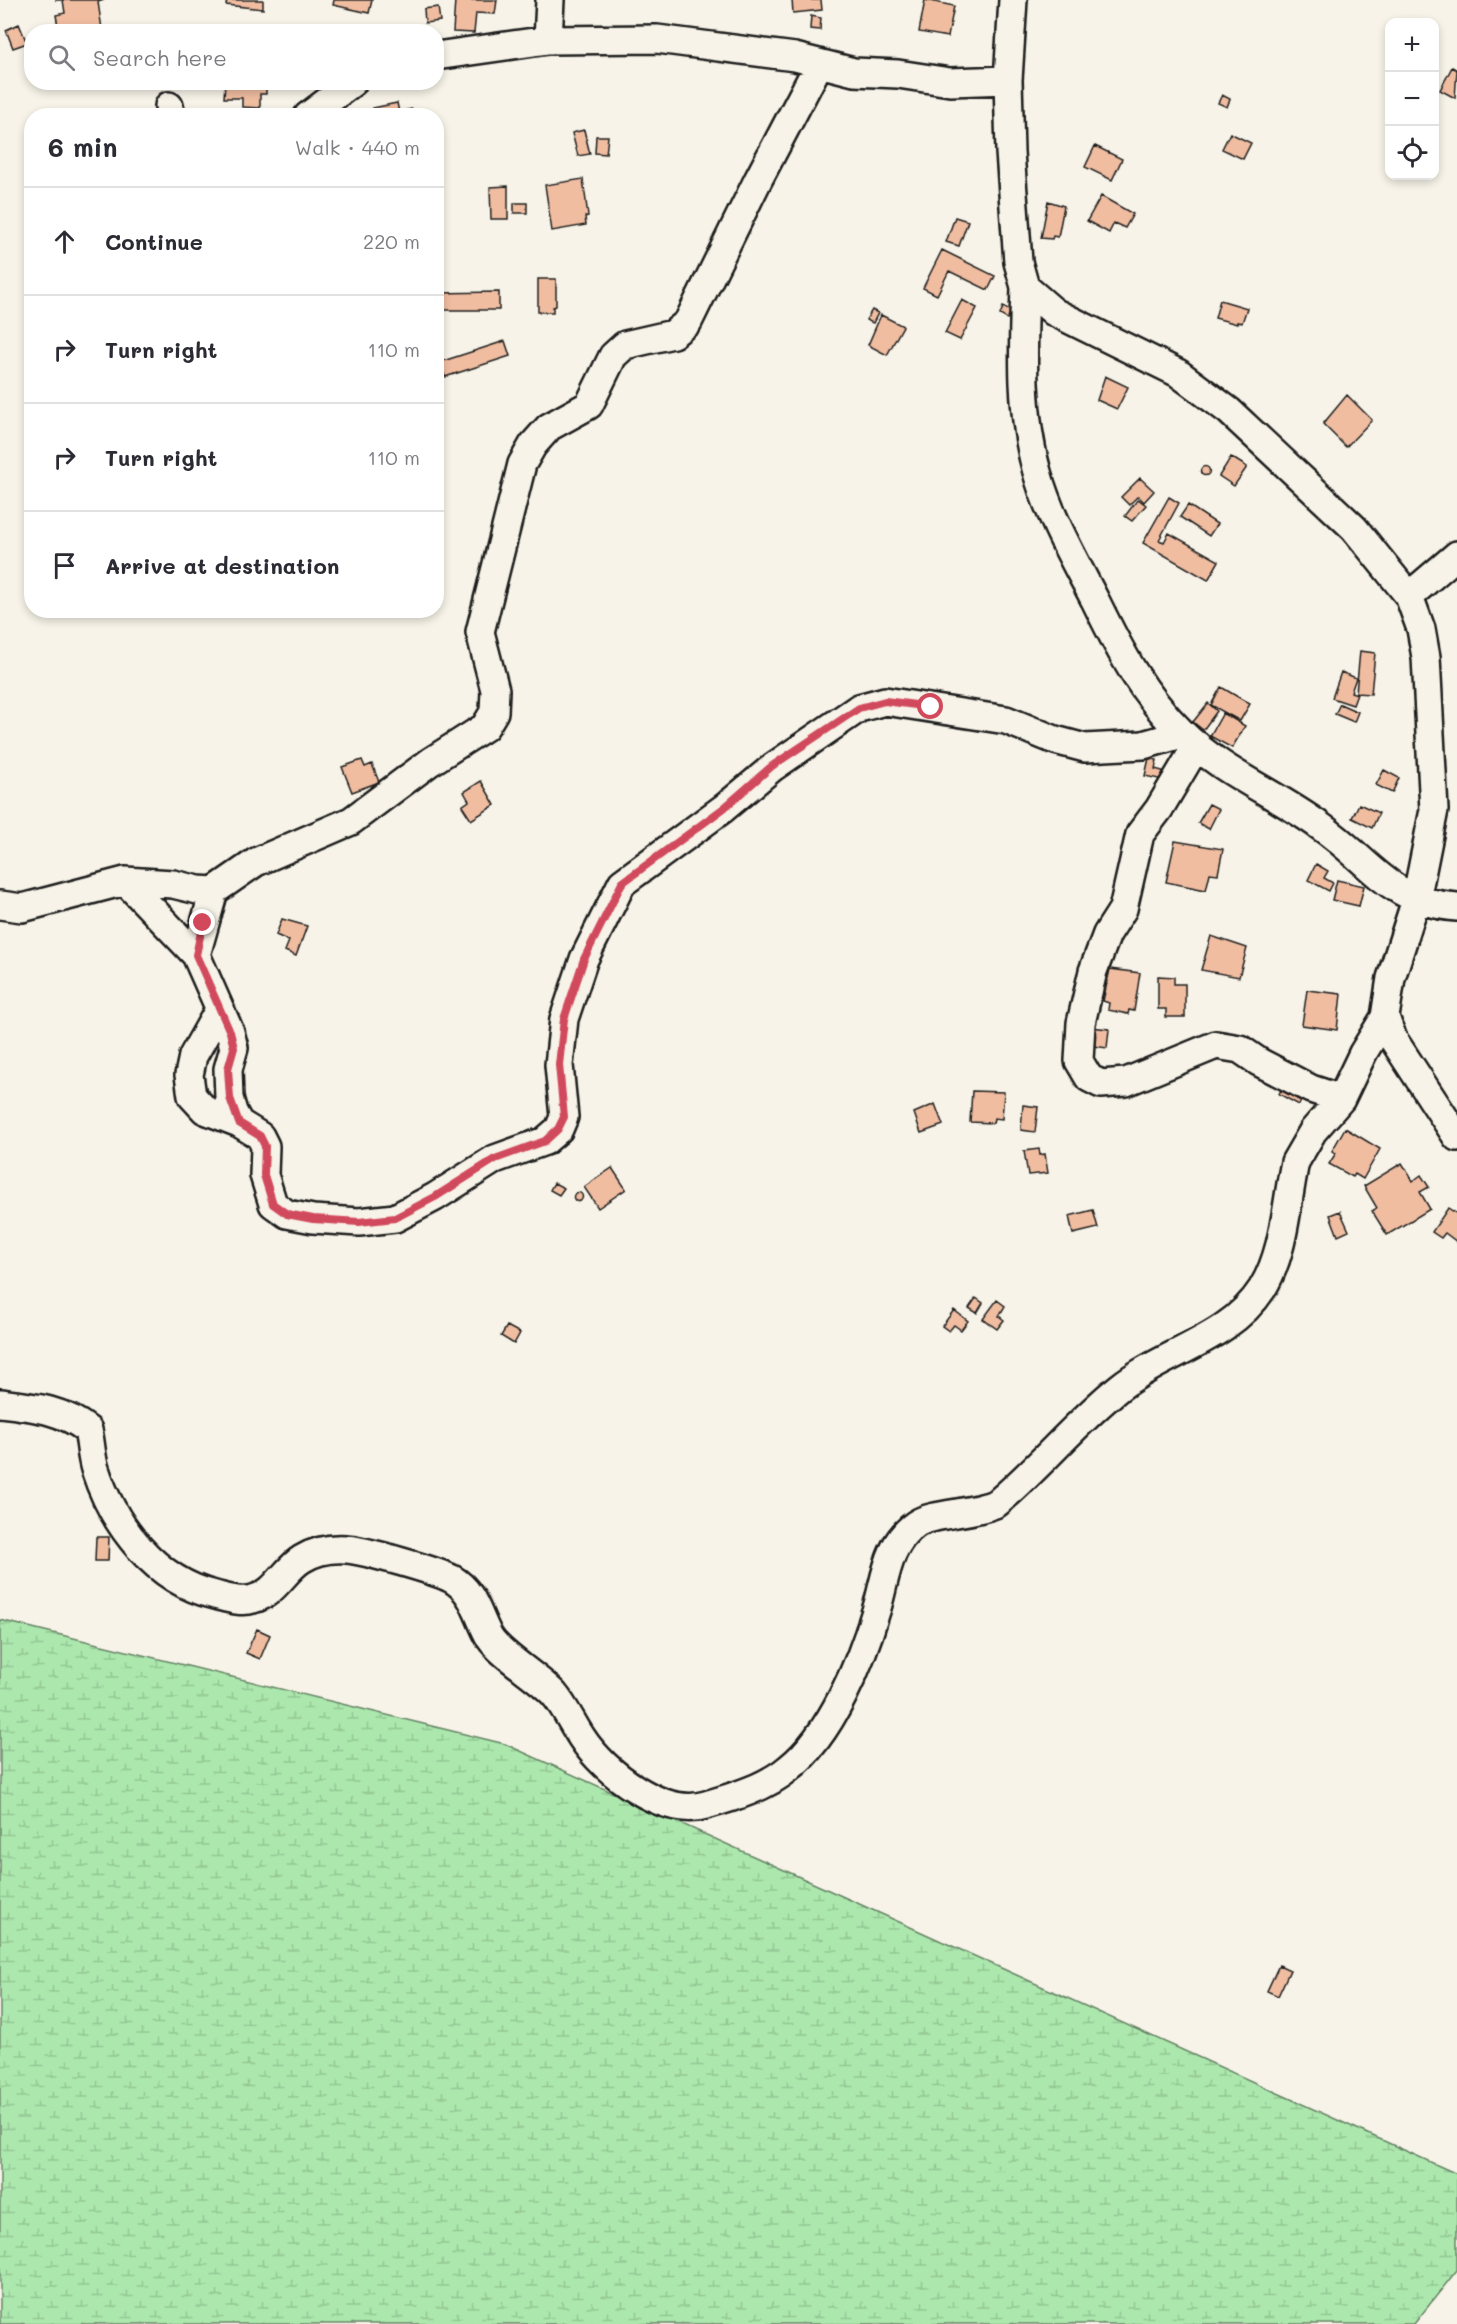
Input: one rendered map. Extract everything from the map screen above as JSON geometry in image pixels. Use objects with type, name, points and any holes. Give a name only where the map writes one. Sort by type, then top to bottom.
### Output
[{"type":"street","points":[[548,40],[550,0]]},
{"type":"street","points":[[1013,0],[1008,80],[1018,262],[1025,287],[1023,371],[1028,426],[1040,482],[1053,518],[1124,658],[1151,700],[1190,740],[1252,784],[1321,826],[1377,876],[1416,900],[1457,907]]},
{"type":"street","points":[[444,55],[548,40],[657,39],[795,57],[854,72],[898,74],[950,82],[1008,80]]},
{"type":"street","points":[[0,905],[30,907],[125,880],[173,884],[214,891],[256,862],[351,821],[430,762],[476,734],[490,720],[495,690],[480,632],[522,464],[533,445],[549,427],[589,405],[613,356],[625,345],[673,334],[688,322],[758,180],[819,64]]},
{"type":"street","points":[[319,108],[342,90]]},
{"type":"street","points":[[0,1403],[42,1407],[73,1418],[88,1430],[94,1466],[116,1517],[127,1534],[179,1582],[199,1591],[249,1601],[264,1596],[300,1560],[317,1551],[345,1549],[452,1579],[474,1602],[491,1640],[556,1696],[582,1739],[632,1789],[680,1807],[703,1806],[750,1790],[786,1771],[818,1738],[854,1670],[877,1610],[886,1567],[897,1543],[917,1523],[981,1511],[997,1503],[1119,1388],[1146,1369],[1206,1337],[1248,1307],[1270,1275],[1276,1258],[1295,1162],[1313,1131],[1341,1099],[1363,1053],[1385,1017],[1391,978],[1416,900],[1434,810],[1426,657],[1421,629],[1409,596],[1354,528],[1229,411],[1178,373],[1153,358],[1054,312],[1025,287]]},
{"type":"street","points":[[1409,596],[1457,555]]},
{"type":"street","points":[[219,1010],[193,1056],[189,1075],[192,1096],[205,1110],[239,1123],[260,1136],[265,1146],[267,1192],[273,1204],[287,1214],[359,1222],[395,1218],[435,1197],[495,1159],[545,1141],[558,1129],[564,1117],[559,1065],[564,1019],[584,959],[622,883],[724,808],[772,766],[859,708],[885,701],[1006,720],[1054,740],[1085,748],[1190,740]]},
{"type":"street","points":[[1190,740],[1159,809],[1140,834],[1123,909],[1107,934],[1093,971],[1081,1023],[1079,1061],[1089,1078],[1101,1084],[1126,1082],[1216,1045],[1240,1049],[1258,1062],[1311,1089],[1341,1099]]},
{"type":"street","points":[[125,880],[196,955],[230,1032],[234,1048],[228,1069],[230,1098],[239,1123]]},
{"type":"street","points":[[196,955],[214,891]]},
{"type":"street","points":[[1385,1017],[1393,1039],[1457,1137]]},
{"type":"green space","points":[[0,1620],[505,1744],[1457,2174],[1457,2270],[1414,2324],[0,2324]]},
{"type":"building","points":[[63,0],[104,0],[98,2],[101,24],[58,24],[56,15],[65,13]]},
{"type":"building","points":[[227,0],[263,0],[263,9],[226,5]]},
{"type":"building","points":[[334,0],[372,0],[369,13],[333,5]]},
{"type":"building","points":[[455,0],[497,0],[495,14],[476,13],[474,33],[453,32]]},
{"type":"building","points":[[792,0],[821,0],[822,10],[793,13]]},
{"type":"building","points":[[925,0],[954,6],[948,37],[919,32]]},
{"type":"building","points":[[438,7],[440,21],[425,23],[424,9]]},
{"type":"building","points":[[811,16],[821,18],[820,30],[810,29]]},
{"type":"building","points":[[19,24],[24,36],[24,44],[13,48],[6,30]]},
{"type":"building","points":[[1452,67],[1457,70],[1455,98],[1440,90]]},
{"type":"building","points":[[224,90],[266,90],[266,94],[260,94],[260,108],[242,107],[242,98],[224,98]]},
{"type":"building","points":[[1222,95],[1230,99],[1227,107],[1218,103]]},
{"type":"building","points":[[397,103],[398,108],[373,108]]},
{"type":"building","points":[[584,130],[590,154],[578,156],[572,133]]},
{"type":"building","points":[[1230,133],[1251,143],[1243,159],[1222,149]]},
{"type":"building","points":[[596,136],[608,136],[606,154],[595,153]]},
{"type":"building","points":[[1095,146],[1122,159],[1112,180],[1085,167]]},
{"type":"building","points":[[583,179],[588,216],[585,217],[586,225],[552,231],[545,185]]},
{"type":"building","points":[[508,186],[508,219],[491,219],[490,187]]},
{"type":"building","points":[[1101,196],[1133,214],[1125,228],[1114,223],[1109,233],[1087,221]]},
{"type":"building","points":[[1048,201],[1064,206],[1058,237],[1053,236],[1052,239],[1041,238]]},
{"type":"building","points":[[514,203],[527,203],[527,213],[514,213]]},
{"type":"building","points":[[955,217],[968,221],[959,246],[946,242]]},
{"type":"building","points":[[942,250],[995,276],[988,290],[949,271],[937,295],[923,288]]},
{"type":"building","points":[[538,279],[556,279],[556,306],[553,307],[553,312],[538,312]]},
{"type":"building","points":[[499,292],[499,310],[444,310],[444,293]]},
{"type":"building","points":[[962,300],[977,308],[960,340],[945,333]]},
{"type":"building","points":[[1220,300],[1247,308],[1242,323],[1237,322],[1237,324],[1215,318]]},
{"type":"building","points":[[1003,307],[1011,311],[1007,319],[1000,315]]},
{"type":"building","points":[[872,310],[878,313],[873,323],[866,320]]},
{"type":"building","points":[[881,315],[903,326],[887,355],[868,345]]},
{"type":"building","points":[[505,341],[510,356],[445,377],[444,361]]},
{"type":"building","points":[[1105,376],[1128,387],[1117,409],[1097,400]]},
{"type":"building","points":[[1347,395],[1372,420],[1346,447],[1323,424]]},
{"type":"building","points":[[1231,457],[1247,467],[1234,486],[1219,476]]},
{"type":"building","points":[[1205,467],[1209,471],[1205,475],[1201,471]]},
{"type":"building","points":[[1140,478],[1154,491],[1144,502],[1138,496],[1129,505],[1121,497]]},
{"type":"building","points":[[1169,497],[1179,503],[1159,540],[1164,542],[1169,533],[1219,561],[1208,580],[1143,543]]},
{"type":"building","points":[[1138,499],[1146,505],[1132,521],[1125,516]]},
{"type":"building","points":[[1188,505],[1217,524],[1209,536],[1180,517]]},
{"type":"building","points":[[1360,651],[1375,653],[1371,694],[1356,693]]},
{"type":"building","points":[[1341,672],[1356,678],[1351,692],[1357,694],[1353,705],[1332,698]]},
{"type":"building","points":[[1221,687],[1250,704],[1240,721],[1211,705]]},
{"type":"building","points":[[1208,703],[1217,711],[1203,730],[1193,722]]},
{"type":"building","points":[[1340,704],[1358,712],[1354,722],[1335,714]]},
{"type":"building","points":[[1223,713],[1245,726],[1232,748],[1210,736]]},
{"type":"building","points":[[1149,758],[1157,760],[1155,769],[1166,772],[1163,780],[1145,776]]},
{"type":"building","points":[[362,760],[365,767],[372,764],[379,782],[352,792],[342,767]]},
{"type":"building","points":[[1384,770],[1399,778],[1392,793],[1376,785]]},
{"type":"building","points":[[481,781],[495,805],[471,820],[462,806],[469,801],[464,792]]},
{"type":"building","points":[[1209,804],[1219,809],[1209,829],[1198,823]]},
{"type":"building","points":[[1359,804],[1379,813],[1372,828],[1352,818]]},
{"type":"building","points":[[1175,841],[1223,849],[1218,874],[1210,873],[1206,890],[1166,882]]},
{"type":"building","points":[[1316,864],[1328,871],[1324,878],[1333,883],[1329,891],[1308,880]]},
{"type":"building","points":[[1337,880],[1364,886],[1359,906],[1332,900]]},
{"type":"building","points":[[282,919],[307,926],[296,956],[285,951],[289,941],[276,935]]},
{"type":"building","points":[[1211,936],[1247,948],[1239,977],[1201,970]]},
{"type":"building","points":[[1110,969],[1140,973],[1134,1011],[1129,1010],[1128,1014],[1108,1010],[1109,1003],[1103,1001]]},
{"type":"building","points":[[1158,976],[1174,977],[1174,984],[1185,984],[1185,1017],[1166,1017],[1166,1009],[1158,1009]]},
{"type":"building","points":[[1307,990],[1341,994],[1337,1030],[1302,1025]]},
{"type":"building","points":[[1090,1027],[1109,1029],[1107,1048],[1087,1045]]},
{"type":"building","points":[[1281,1090],[1301,1101],[1299,1105],[1279,1094]]},
{"type":"building","points":[[972,1091],[1004,1092],[1002,1119],[994,1118],[993,1123],[970,1122]]},
{"type":"building","points":[[935,1104],[943,1125],[921,1133],[914,1113]]},
{"type":"building","points":[[1023,1105],[1038,1107],[1035,1132],[1021,1130]]},
{"type":"building","points":[[1345,1128],[1380,1149],[1363,1179],[1355,1174],[1353,1177],[1329,1164],[1336,1153],[1332,1151]]},
{"type":"building","points":[[1039,1149],[1040,1155],[1045,1154],[1048,1173],[1028,1175],[1024,1151]]},
{"type":"building","points":[[1402,1163],[1413,1181],[1421,1175],[1429,1187],[1420,1192],[1430,1209],[1387,1235],[1372,1211],[1377,1208],[1364,1186]]},
{"type":"building","points":[[612,1168],[626,1189],[598,1208],[584,1187]]},
{"type":"building","points":[[554,1183],[564,1188],[559,1195],[550,1190]]},
{"type":"building","points":[[578,1193],[582,1197],[578,1201],[574,1197]]},
{"type":"building","points":[[1448,1208],[1457,1214],[1457,1242],[1445,1233],[1441,1238],[1432,1232]]},
{"type":"building","points":[[1093,1210],[1098,1228],[1073,1234],[1069,1216]]},
{"type":"building","points":[[1340,1211],[1349,1231],[1338,1236],[1330,1215]]},
{"type":"building","points":[[976,1298],[983,1303],[977,1313],[969,1308]]},
{"type":"building","points":[[997,1300],[1005,1306],[999,1316],[1004,1320],[997,1329],[983,1319]]},
{"type":"building","points":[[954,1310],[968,1321],[961,1330],[954,1325],[949,1331],[942,1326]]},
{"type":"building","points":[[507,1326],[520,1333],[514,1344],[501,1336]]},
{"type":"building","points":[[96,1537],[109,1537],[108,1561],[95,1561]]},
{"type":"building","points":[[257,1629],[270,1635],[260,1659],[246,1653]]},
{"type":"building","points":[[1279,1965],[1290,1970],[1278,1996],[1267,1991]]},
{"type":"route","points":[[203,923],[196,955],[230,1032],[234,1048],[228,1069],[233,1112],[239,1123],[260,1136],[265,1146],[264,1175],[267,1192],[273,1204],[287,1214],[313,1219],[359,1222],[395,1218],[435,1197],[495,1159],[545,1141],[558,1129],[564,1117],[565,1103],[559,1065],[564,1019],[584,959],[622,883],[724,808],[772,766],[859,708],[885,701],[931,707]]}]
